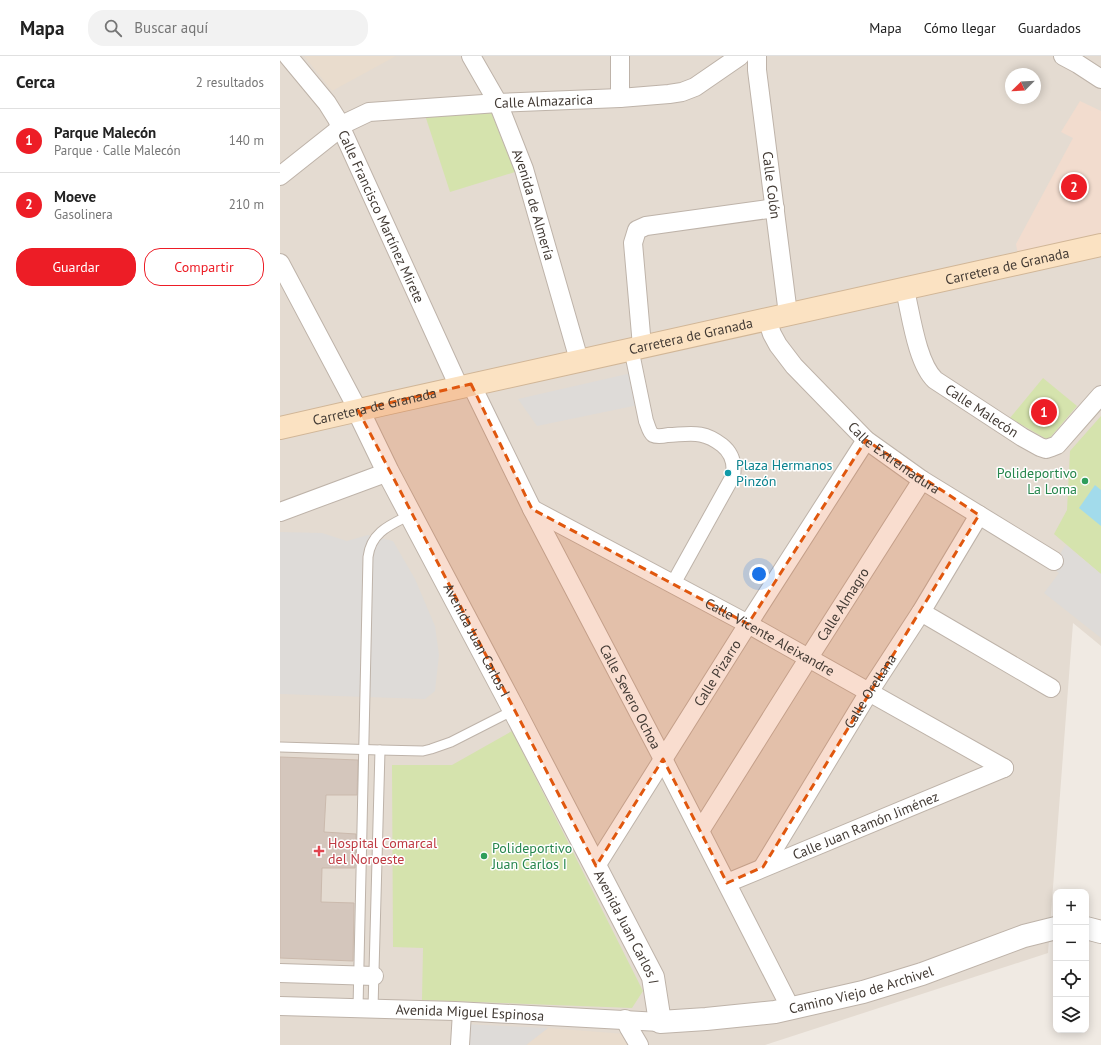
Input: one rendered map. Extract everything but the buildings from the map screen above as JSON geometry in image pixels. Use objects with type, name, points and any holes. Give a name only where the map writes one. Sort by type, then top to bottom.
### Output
[{"type":"main road","name":"Carretera de Granada","points":[[280,428],[636,347],[1097,250]]},
{"type":"street","name":"Calle Francisco Martínez Mirete","points":[[288,56],[327,104],[341,127],[465,385]]},
{"type":"street","name":"Avenida de Almería","points":[[471,56],[498,103],[524,169],[580,360]]},
{"type":"street","points":[[620,56],[620,98]]},
{"type":"street","name":"Calle Almazarica","points":[[280,176],[341,127],[360,115],[369,112],[498,103],[620,98],[669,94],[682,92],[701,83],[740,56]]},
{"type":"street","name":"Calle Colón","points":[[757,56],[757,70],[788,314]]},
{"type":"street","points":[[1063,56],[1101,79]]},
{"type":"street","points":[[673,584],[733,476],[733,462],[726,448],[704,434],[693,433],[658,436],[652,434],[650,431],[646,421],[636,347],[633,251],[635,233],[641,227],[646,226],[775,208]]},
{"type":"street","name":"Avenida Juan Carlos I","points":[[280,263],[653,977],[660,1022]]},
{"type":"street","name":"Calle Malecón","points":[[905,290],[921,358],[935,380],[1040,447],[1052,448],[1057,444],[1101,395]]},
{"type":"street","name":"Calle Extremadura","points":[[767,319],[772,334],[778,345],[794,366],[866,440],[922,480],[1054,561]]},
{"type":"street","name":"Calle Severo Ochoa","points":[[465,385],[663,759],[790,1009]]},
{"type":"street","name":"Calle Pizarro","points":[[596,866],[866,440]]},
{"type":"street","points":[[280,512],[388,472]]},
{"type":"street","name":"Calle Almagro","points":[[700,831],[922,480]]},
{"type":"street","name":"Calle Vicente Aleixandre","points":[[532,509],[748,624],[1004,768]]},
{"type":"street","name":"Calle Orellana","points":[[763,868],[979,515]]},
{"type":"street","points":[[921,612],[1051,688]]},
{"type":"street","name":"Calle Juan Ramón Jiménez","points":[[727,883],[1004,768]]},
{"type":"street","name":"Camino Viejo de Archivel","points":[[660,1022],[713,1018],[790,1009],[863,992],[948,965],[1019,937],[1053,929]]},
{"type":"street","points":[[1089,929],[1101,932]]},
{"type":"street","points":[[280,972],[366,976]]},
{"type":"street","name":"Avenida Miguel Espinosa","points":[[280,1006],[462,1012],[626,1019],[660,1022]]},
{"type":"street","points":[[460,1045],[462,1012]]},
{"type":"street","points":[[626,1019],[629,1028],[639,1045]]},
{"type":"lane","points":[[365,1008],[366,976],[363,749],[369,547],[376,536],[388,526],[411,514]]},
{"type":"lane","points":[[280,747],[423,750],[439,747],[514,710]]},
{"type":"lane","points":[[365,1008],[380,750]]},
{"type":"highlighted area","points":[[471,384],[532,509],[748,624],[866,440],[979,515],[763,867],[727,883],[663,759],[596,866],[358,410]]},
{"type":"shaded area","points":[[280,56],[1101,56],[1101,646],[1073,623],[1048,953],[765,1045],[280,1045]]},
{"type":"shaded area","points":[[304,56],[396,56],[332,91]]},
{"type":"shaded area","points":[[1080,101],[1101,111],[1101,236],[1018,255],[1016,244],[1073,138],[1061,132]]},
{"type":"shaded area","points":[[636,372],[643,404],[537,426],[518,399]]},
{"type":"shaded area","points":[[280,532],[322,533],[347,541],[368,535],[393,541],[415,579],[435,626],[439,655],[435,691],[425,699],[280,694]]},
{"type":"shaded area","points":[[1066,545],[1101,574],[1101,638],[1044,593],[1059,573],[1051,567]]},
{"type":"shaded area","points":[[461,1024],[548,1028],[526,1045],[460,1045]]},
{"type":"shaded area","points":[[548,1028],[625,1034],[632,1045],[526,1045]]},
{"type":"green space","points":[[490,109],[515,172],[450,192],[424,112]]},
{"type":"green space","points":[[1043,378],[1077,406],[1048,440],[1010,418]]},
{"type":"green space","name":"Polideportivo La Loma","points":[[1101,416],[1101,574],[1054,534],[1067,510],[1070,451]]},
{"type":"green space","name":"Polideportivo Juan Carlos I","points":[[512,731],[643,991],[632,1008],[422,1000],[423,948],[393,947],[392,765],[452,765]]},
{"type":"water","points":[[1095,485],[1101,490],[1101,526],[1079,508]]},
{"type":"place","name":"Moeve","points":[[1074,187]]},
{"type":"place","name":"Parque Malecón","points":[[1044,412]]},
{"type":"place","name":"Plaza Hermanos Pinzón","points":[[728,473]]},
{"type":"place","name":"Polideportivo La Loma","points":[[1085,481]]},
{"type":"place","name":"Hospital Comarcal del Noroeste","points":[[319,851]]},
{"type":"place","name":"Polideportivo Juan Carlos I","points":[[484,856]]}]
